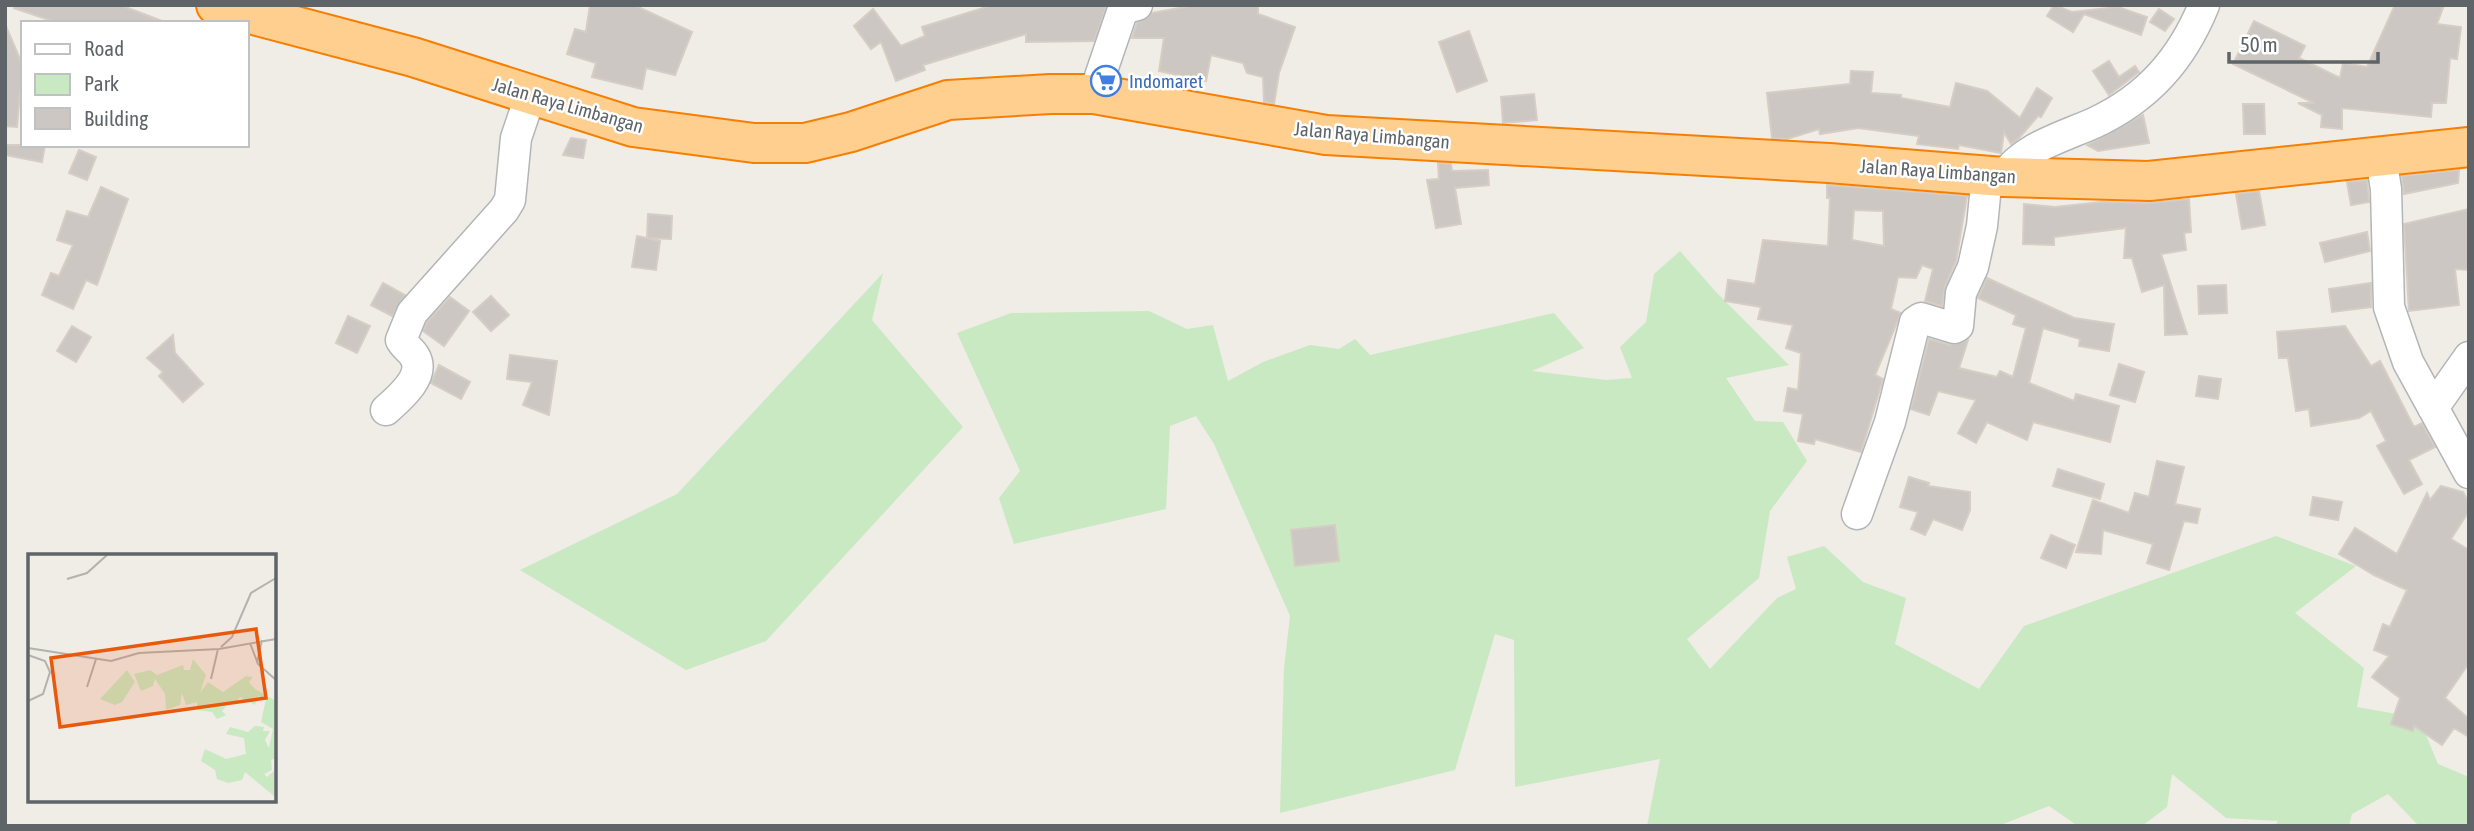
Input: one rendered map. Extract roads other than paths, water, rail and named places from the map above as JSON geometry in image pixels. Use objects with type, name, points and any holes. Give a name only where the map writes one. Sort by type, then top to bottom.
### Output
[{"type":"highway","name":"Jalan Raya Limbangan","points":[[216,5],[412,57],[633,127],[705,139],[805,143],[851,132],[948,100],[1026,94],[1094,94],[1326,135],[1995,176],[2149,181],[2469,147]]},
{"type":"street","points":[[1094,94],[1121,15],[1126,8],[1137,5]]},
{"type":"street","points":[[1857,514],[1890,422],[1915,322],[1922,318],[1954,328],[1958,326],[1961,293],[1973,267],[1995,176],[2024,155],[2098,121],[2151,87],[2192,37],[2204,5]]},
{"type":"street","points":[[386,410],[404,394],[415,372],[415,356],[401,340],[412,313],[491,227],[510,200],[516,138],[531,94]]},
{"type":"street","points":[[2381,158],[2386,189],[2389,307],[2408,362],[2469,473]]},
{"type":"street","points":[[2433,408],[2469,357]]},
{"type":"place","name":"Indomaret","points":[[1106,81]]}]
